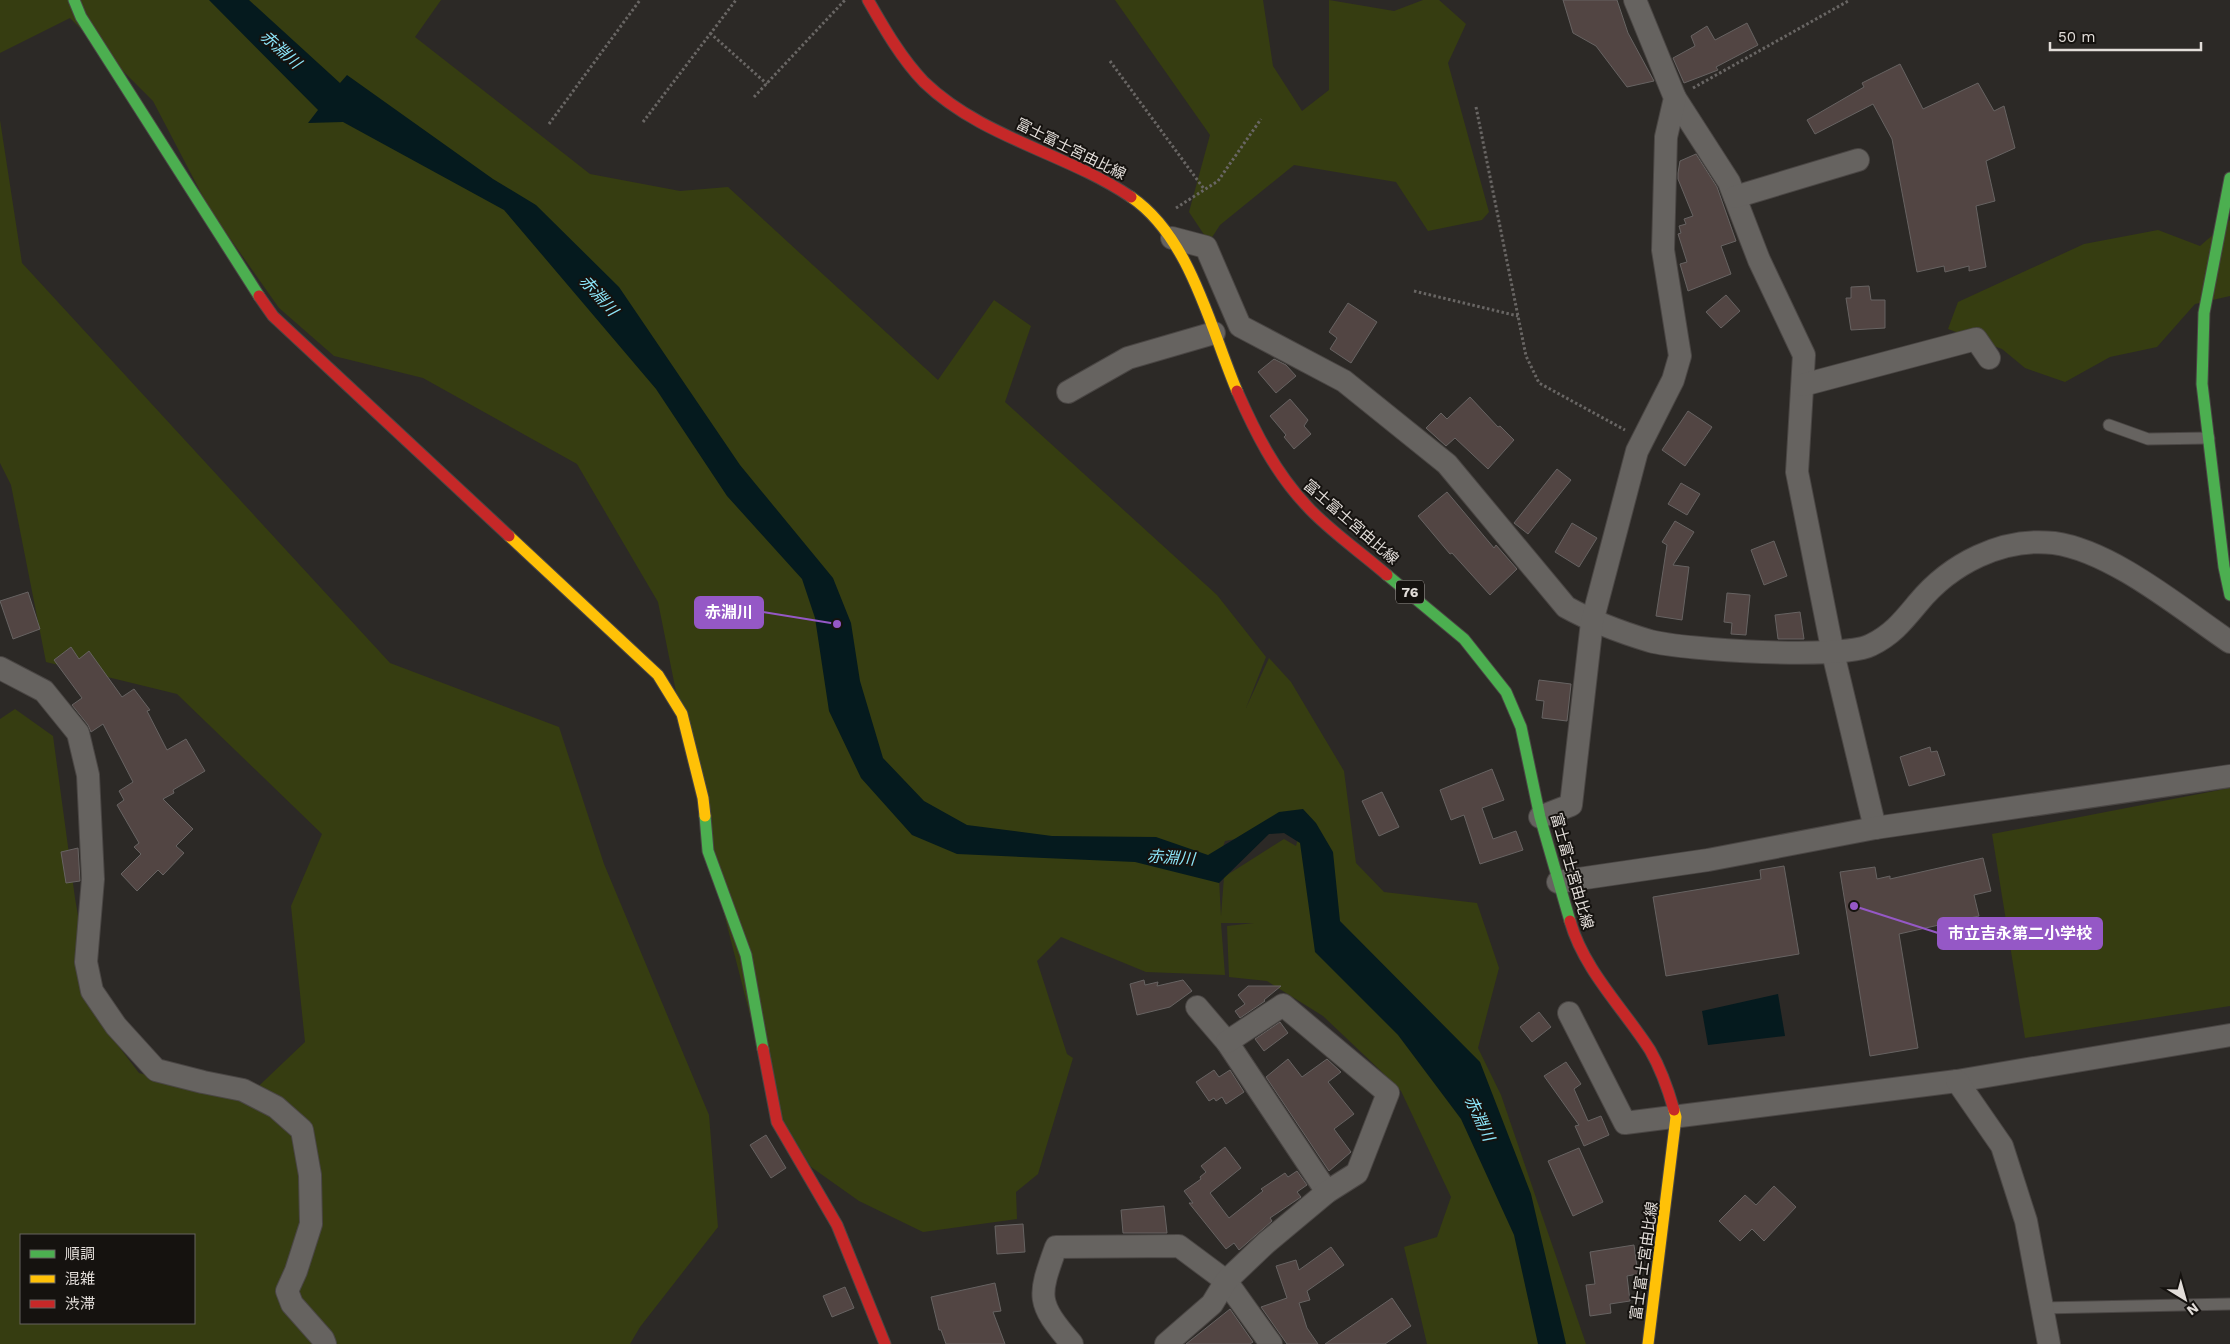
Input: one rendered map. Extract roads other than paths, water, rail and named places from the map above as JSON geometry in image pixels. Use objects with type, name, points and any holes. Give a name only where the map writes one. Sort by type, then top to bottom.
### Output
[{"type":"street","points":[[74,0],[81,17],[239,268],[273,316],[658,675],[682,714],[703,798],[708,851],[746,955],[777,1122],[838,1225],[885,1344]]},
{"type":"street","name":"富士富士宮由比線","points":[[868,0],[906,59],[934,90],[977,120],[1118,188],[1158,220],[1172,238],[1185,260],[1255,431],[1291,489],[1307,507],[1464,639],[1506,692],[1521,727],[1540,817],[1575,939],[1590,965],[1650,1051],[1666,1082],[1676,1117],[1648,1344]]},
{"type":"street","points":[[1635,0],[1675,98],[1729,182],[1760,260],[1804,355],[1797,472],[1833,652],[1875,828]]},
{"type":"street","points":[[1540,817],[1571,805],[1592,622],[1637,451],[1674,380],[1680,356],[1663,250],[1666,137],[1675,98]]},
{"type":"street","points":[[1735,197],[1858,160]]},
{"type":"street","points":[[2230,178],[2204,313],[2202,384],[2224,568],[2230,595]]},
{"type":"street","points":[[1172,238],[1206,248],[1240,326],[1344,381],[1447,464],[1566,607],[1592,622],[1652,642],[1739,651],[1833,652],[1869,647],[1893,633],[1942,579],[1964,563],[2010,545],[2034,542],[2079,549],[2110,561],[2230,642]]},
{"type":"street","points":[[1068,392],[1128,358],[1214,333]]},
{"type":"street","points":[[1802,385],[1976,339],[1989,358]]},
{"type":"street","points":[[0,668],[44,691],[78,733],[88,775],[93,879],[86,962],[92,991],[116,1026],[156,1070],[244,1090],[276,1107],[302,1130],[310,1175],[311,1224],[296,1271],[287,1290],[292,1304],[323,1338],[325,1344]]},
{"type":"street","points":[[1558,882],[1708,860],[1875,828],[2230,776]]},
{"type":"street","points":[[1166,1344],[1212,1304],[1226,1281],[1266,1243],[1327,1192],[1357,1173],[1388,1094],[1283,1005],[1227,1042]]},
{"type":"street","points":[[1197,1007],[1227,1042],[1327,1192]]},
{"type":"street","points":[[1569,1013],[1626,1123],[1957,1081],[2230,1035]]},
{"type":"street","points":[[1957,1081],[2002,1146],[2026,1221],[2048,1344]]},
{"type":"street","points":[[1072,1344],[1044,1308],[1043,1282],[1056,1246],[1179,1246],[1226,1281],[1271,1344]]},
{"type":"lane","points":[[2109,425],[2148,439],[2209,438]]},
{"type":"lane","points":[[2042,1308],[2230,1304]]},
{"type":"water","points":[[209,0],[249,0],[340,83],[347,75],[493,179],[536,205],[619,287],[740,465],[833,578],[851,623],[860,681],[883,758],[924,801],[967,825],[1052,836],[1156,837],[1208,855],[1279,812],[1303,809],[1316,823],[1333,852],[1340,921],[1480,1062],[1531,1194],[1566,1344],[1538,1344],[1514,1235],[1461,1119],[1398,1035],[1315,952],[1300,843],[1284,833],[1269,834],[1219,883],[1135,862],[957,854],[912,835],[861,778],[829,711],[815,618],[802,579],[727,496],[656,389],[504,210],[343,122],[308,123],[318,110]]},
{"type":"water","points":[[1778,994],[1785,1036],[1708,1045],[1702,1011]]},
{"type":"place","name":"赤淵川","points":[[837,624]]},
{"type":"place","name":"市立吉永第二小学校","points":[[1854,906]]}]
